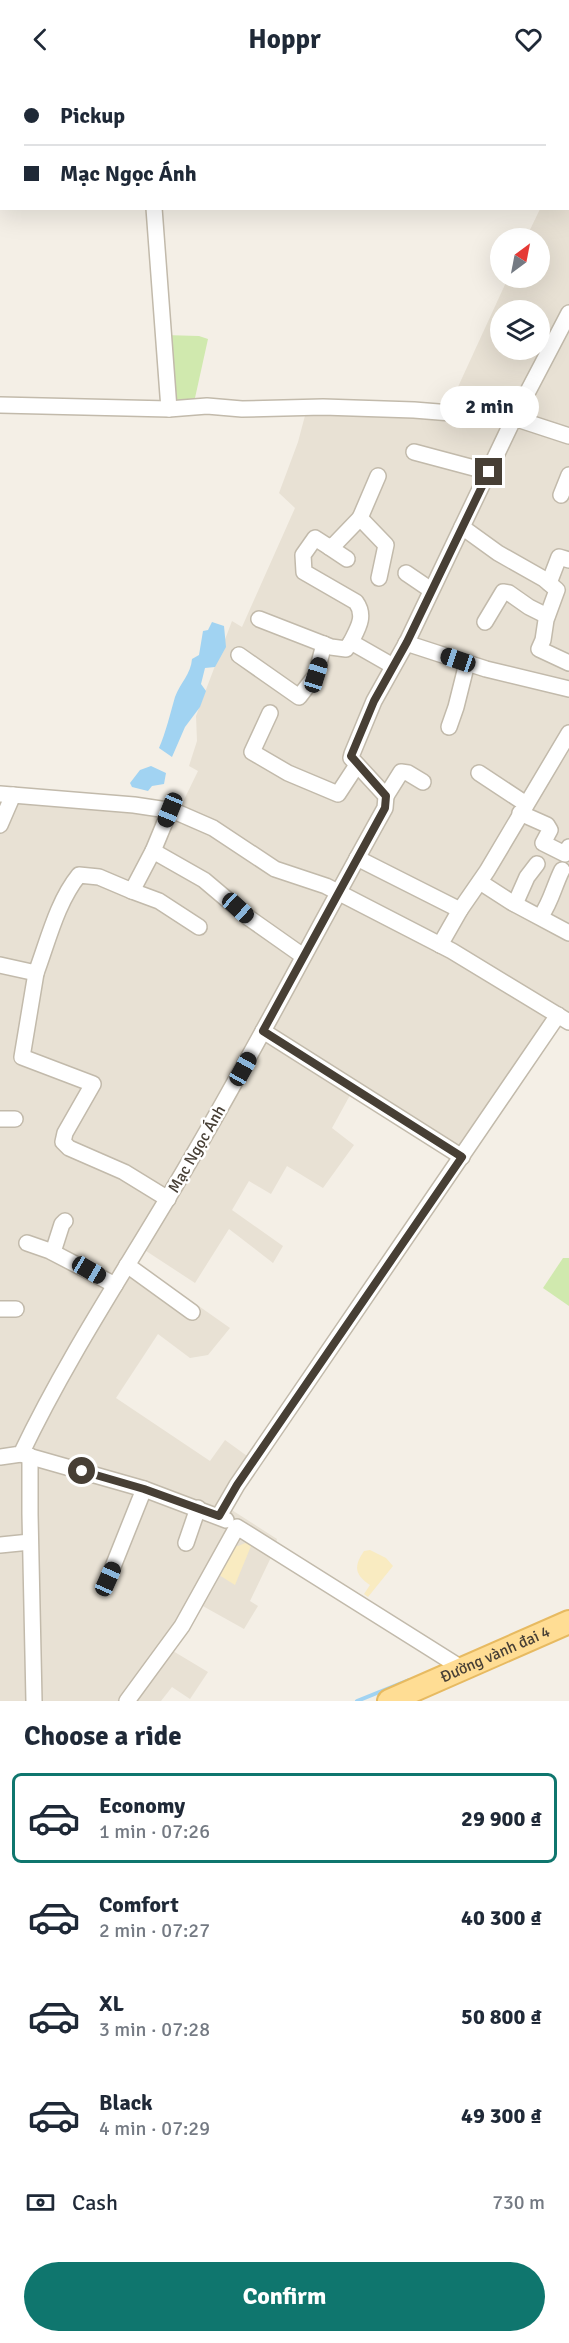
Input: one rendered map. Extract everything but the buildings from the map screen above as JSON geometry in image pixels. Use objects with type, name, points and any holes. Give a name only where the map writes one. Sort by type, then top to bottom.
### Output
[{"type":"main road","name":"Đường vành đai 4","points":[[389,1701],[569,1623]]},
{"type":"street","points":[[154,210],[169,409]]},
{"type":"street","points":[[386,796],[351,756],[374,701],[406,644],[514,418],[569,313]]},
{"type":"street","points":[[0,405],[169,409],[207,406],[242,409],[323,407],[414,410],[514,418],[569,436]]},
{"type":"street","points":[[414,452],[489,472]]},
{"type":"street","points":[[561,495],[569,475]]},
{"type":"street","points":[[329,547],[335,544],[360,518],[378,476]]},
{"type":"street","points":[[360,518],[387,545],[379,578]]},
{"type":"street","points":[[462,527],[557,590],[539,649],[569,663]]},
{"type":"street","points":[[259,618],[324,644],[346,649],[362,616],[361,609],[356,602],[304,572],[303,555],[315,538],[347,560]]},
{"type":"street","points":[[549,583],[559,557],[569,560]]},
{"type":"street","points":[[406,573],[431,590]]},
{"type":"street","points":[[484,622],[503,592],[509,593],[529,608],[548,615]]},
{"type":"street","points":[[351,642],[393,666]]},
{"type":"street","points":[[238,655],[299,697],[316,675],[324,644]]},
{"type":"street","points":[[406,644],[467,663],[569,689]]},
{"type":"street","points":[[449,727],[467,663]]},
{"type":"street","points":[[270,713],[252,752],[288,773],[338,794],[357,765]]},
{"type":"street","points":[[440,945],[569,733]]},
{"type":"street","name":"Mạc Ngọc Ánh","points":[[26,1455],[33,1415],[168,1199],[385,808],[386,796],[401,772],[408,773],[423,782]]},
{"type":"street","points":[[480,773],[547,825],[550,830],[543,843],[565,854],[569,847]]},
{"type":"street","points":[[0,825],[7,795],[170,810],[213,828],[275,869],[326,886],[440,945],[565,1017],[462,1157],[243,1477],[219,1516]]},
{"type":"street","points":[[132,891],[153,851],[170,810]]},
{"type":"street","points":[[153,851],[204,880],[249,918],[303,956]]},
{"type":"street","points":[[357,858],[460,910]]},
{"type":"street","points":[[515,904],[527,877],[537,864]]},
{"type":"street","points":[[541,916],[551,902],[551,893],[562,870]]},
{"type":"street","points":[[168,1199],[124,1172],[69,1148],[63,1142],[65,1133],[93,1084],[22,1057],[36,974],[58,912],[72,883],[79,875],[99,877],[159,901],[199,927]]},
{"type":"street","points":[[480,882],[569,933]]},
{"type":"street","points":[[0,964],[36,974]]},
{"type":"street","points":[[263,1031],[462,1157]]},
{"type":"street","points":[[53,1252],[65,1221]]},
{"type":"street","points":[[27,1243],[53,1252],[115,1285]]},
{"type":"street","points":[[127,1265],[192,1312]]},
{"type":"street","points":[[0,1309],[16,1309]]},
{"type":"street","points":[[26,1455],[34,1701]]},
{"type":"street","points":[[0,1456],[26,1455],[144,1489],[219,1516],[463,1669]]},
{"type":"street","points":[[108,1579],[144,1489]]},
{"type":"street","points":[[186,1543],[198,1508]]},
{"type":"street","points":[[127,1701],[182,1626],[237,1527]]},
{"type":"street","points":[[0,1545],[30,1542]]},
{"type":"shaded area","points":[[540,210],[569,210],[569,1022],[559,1015],[462,1157],[354,1088],[332,1128],[354,1145],[323,1188],[287,1166],[271,1194],[249,1181],[232,1210],[283,1246],[273,1263],[229,1229],[195,1283],[140,1247],[132,1259],[230,1328],[208,1355],[190,1358],[158,1334],[116,1398],[210,1461],[225,1440],[254,1461],[224,1505],[277,1539],[275,1549],[250,1601],[258,1606],[244,1629],[201,1605],[173,1651],[208,1672],[190,1699],[172,1687],[161,1701],[0,1701],[0,789],[159,803],[165,801],[180,808],[198,771],[189,766],[197,741],[196,716],[232,621],[242,627],[295,508],[279,493],[298,442],[307,408],[446,413],[490,317],[490,360],[550,360],[550,300],[498,300],[503,288],[550,288],[550,228],[531,228]]},
{"type":"green space","points":[[164,335],[199,336],[208,339],[193,407],[169,409]]},
{"type":"green space","points":[[563,1258],[569,1258],[569,1306],[543,1288]]},
{"type":"sand","points":[[248,1542],[251,1546],[235,1585],[219,1575],[220,1569],[234,1545],[238,1546]]},
{"type":"sand","points":[[370,1550],[386,1558],[393,1566],[368,1597],[364,1594],[370,1585],[358,1573],[357,1565],[364,1551]]},
{"type":"water","points":[[212,622],[224,626],[226,647],[215,667],[205,668],[201,684],[206,691],[200,707],[185,727],[172,757],[159,748],[177,692],[190,669],[192,659],[199,655],[203,631],[208,630]]},
{"type":"water","points":[[151,766],[166,773],[164,784],[152,786],[148,791],[132,787],[130,783],[140,770]]},
{"type":"waterway","points":[[357,1701],[409,1680]]},
{"type":"route","points":[[82,1471],[144,1489],[219,1516],[237,1485],[462,1157],[263,1031],[385,808],[386,796],[351,756],[374,701],[407,642],[489,472]]}]
